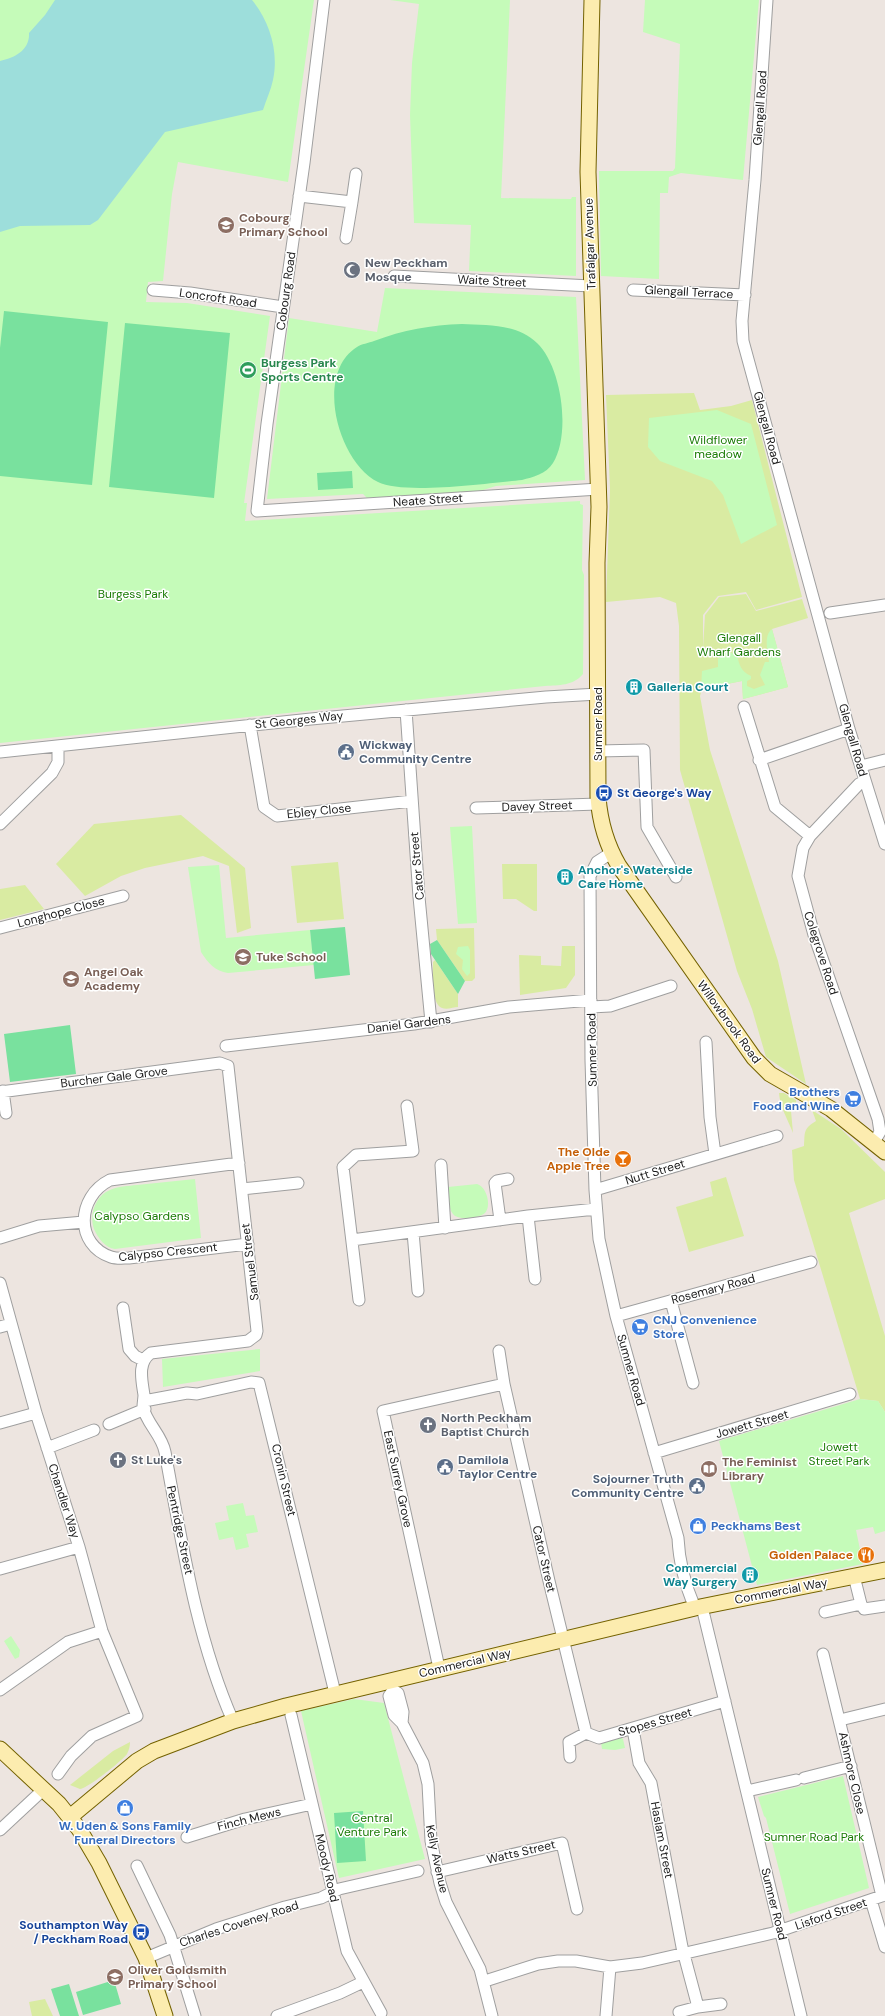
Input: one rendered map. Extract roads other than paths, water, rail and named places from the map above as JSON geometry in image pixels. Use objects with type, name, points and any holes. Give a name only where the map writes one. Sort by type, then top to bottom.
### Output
[{"type":"main road","name":"Trafalgar Avenue","points":[[592,0],[588,172],[599,488]]},
{"type":"main road","name":"Sumner Road","points":[[599,488],[598,804],[604,833],[611,852]]},
{"type":"main road","name":"Willowbrook Road","points":[[611,852],[742,1042],[764,1069],[770,1074],[825,1104],[880,1147]]},
{"type":"main road","name":"Commercial Way","points":[[70,1817],[145,1756],[169,1744],[234,1721],[335,1693],[391,1685],[439,1668],[562,1640],[696,1604],[885,1570]]},
{"type":"main road","points":[[0,1749],[44,1789],[70,1817],[99,1863],[146,1958],[165,2016]]},
{"type":"street","name":"Cobourg Road","points":[[257,511],[267,424],[299,196],[324,0]]},
{"type":"street","name":"Glengall Road","points":[[768,0],[756,180],[742,321],[743,341],[849,729],[885,844]]},
{"type":"street","points":[[346,238],[356,174]]},
{"type":"street","points":[[299,196],[352,202]]},
{"type":"street","name":"Waite Street","points":[[394,276],[591,286]]},
{"type":"street","name":"Loncroft Road","points":[[153,290],[190,293],[283,306]]},
{"type":"street","name":"Glengall Terrace","points":[[633,290],[745,295]]},
{"type":"street","name":"Neate Street","points":[[257,511],[599,488]]},
{"type":"street","points":[[830,613],[885,605]]},
{"type":"street","name":"St Georges Way","points":[[0,752],[250,725],[598,694]]},
{"type":"street","points":[[744,707],[759,760],[775,807],[810,836]]},
{"type":"street","name":"Cator Street","points":[[406,710],[412,801],[431,1022]]},
{"type":"street","name":"Ebley Close","points":[[250,725],[264,807],[277,816],[412,801]]},
{"type":"street","points":[[759,760],[849,729]]},
{"type":"street","points":[[0,824],[52,773],[58,762],[58,746]]},
{"type":"street","points":[[598,751],[644,750],[647,827],[676,877]]},
{"type":"street","points":[[861,766],[885,760]]},
{"type":"street","name":"Colegrove Road","points":[[865,781],[859,784],[810,836],[803,848],[799,862],[798,876],[800,890],[835,998],[878,1119],[880,1147]]},
{"type":"street","name":"Davey Street","points":[[476,808],[598,804]]},
{"type":"street","name":"Sumner Road","points":[[611,852],[597,862],[590,876],[594,1190],[602,1259],[616,1316],[678,1538],[679,1555],[696,1604],[724,1701],[801,2016]]},
{"type":"street","name":"Longhope Close","points":[[0,928],[123,896]]},
{"type":"street","name":"Daniel Gardens","points":[[226,1046],[431,1022],[509,1007],[591,1004],[610,1006],[672,986]]},
{"type":"street","points":[[706,1042],[710,1117],[715,1154]]},
{"type":"street","name":"Burcher Gale Grove","points":[[2,1092],[220,1063],[228,1066]]},
{"type":"street","name":"Samuel Street","points":[[143,1360],[151,1353],[243,1342],[256,1335],[257,1321],[228,1066]]},
{"type":"street","points":[[2,1092],[6,1113]]},
{"type":"street","points":[[359,1300],[343,1167],[356,1155],[413,1151],[407,1106]]},
{"type":"street","name":"Nutt Street","points":[[594,1190],[777,1136]]},
{"type":"street","points":[[0,1238],[39,1226],[84,1222],[84,1212],[90,1197],[100,1186],[110,1180],[239,1164]]},
{"type":"street","points":[[441,1165],[445,1228]]},
{"type":"street","points":[[500,1220],[495,1183],[497,1181],[508,1179]]},
{"type":"street","points":[[242,1188],[298,1183]]},
{"type":"street","points":[[352,1240],[528,1216],[596,1209]]},
{"type":"street","points":[[528,1216],[535,1279]]},
{"type":"street","name":"Calypso Crescent","points":[[84,1222],[89,1237],[95,1247],[104,1254],[115,1258],[129,1258],[248,1244]]},
{"type":"street","points":[[413,1232],[418,1291]]},
{"type":"street","name":"Rosemary Road","points":[[616,1316],[811,1262]]},
{"type":"street","name":"Chandler Way","points":[[0,1283],[5,1325],[36,1413],[79,1547],[102,1631],[137,1716],[92,1736],[71,1756],[58,1774]]},
{"type":"street","points":[[671,1301],[693,1383]]},
{"type":"street","points":[[123,1308],[130,1352],[143,1360]]},
{"type":"street","name":"Cator Street","points":[[499,1351],[504,1384],[562,1640],[586,1733]]},
{"type":"street","name":"Pentridge Street","points":[[143,1360],[142,1372],[144,1405],[164,1448],[182,1544],[211,1665],[234,1721]]},
{"type":"street","name":"Cronin Street","points":[[144,1405],[187,1393],[198,1394],[251,1382],[259,1383],[335,1693]]},
{"type":"street","name":"East Surrey Grove","points":[[439,1668],[383,1411],[504,1384]]},
{"type":"street","name":"Jowett Street","points":[[654,1453],[850,1394]]},
{"type":"street","points":[[109,1424],[144,1405]]},
{"type":"street","points":[[0,1423],[36,1413]]},
{"type":"street","points":[[47,1448],[94,1430]]},
{"type":"street","points":[[0,1569],[79,1547]]},
{"type":"street","points":[[854,1576],[861,1604],[864,1609],[885,1606]]},
{"type":"street","points":[[825,1612],[861,1604]]},
{"type":"street","points":[[0,1690],[68,1642],[102,1631]]},
{"type":"street","name":"Ashmore Close","points":[[823,1654],[884,1895]]},
{"type":"street","name":"Kelly Avenue","points":[[391,1685],[398,1693],[403,1712],[402,1723],[418,1752],[426,1774],[429,1796],[430,1833],[437,1872],[446,1902],[470,1947],[485,1981],[492,2016]]},
{"type":"street","name":"Stopes Street","points":[[586,1733],[599,1738],[724,1701]]},
{"type":"street","name":"Ashmore Close","points":[[840,1720],[885,1709]]},
{"type":"street","name":"Moody Road","points":[[291,1715],[347,1951],[381,2013]]},
{"type":"street","name":"Haslam Street","points":[[633,1729],[639,1762],[651,1783],[684,1954],[698,2007]]},
{"type":"street","points":[[570,1757],[568,1742],[586,1733]]},
{"type":"street","points":[[747,1791],[851,1766]]},
{"type":"street","points":[[0,1830],[44,1789]]},
{"type":"street","name":"Finch Mews","points":[[187,1837],[245,1819],[312,1804]]},
{"type":"street","name":"Watts Street","points":[[437,1872],[562,1843],[577,1909]]},
{"type":"street","points":[[136,1866],[174,1945],[195,2016]]},
{"type":"street","name":"Charles Coveney Road","points":[[146,1958],[174,1945],[216,1929],[285,1907],[322,1898],[339,1888],[418,1871]]},
{"type":"street","name":"Lisford Street","points":[[485,1981],[538,1964],[558,1961],[576,1961],[610,1967],[642,1963],[684,1954],[780,1931],[884,1895]]},
{"type":"street","points":[[871,1900],[885,1947]]},
{"type":"street","points":[[606,2016],[610,1967]]},
{"type":"street","points":[[277,2016],[340,1993],[363,1982]]},
{"type":"street","points":[[678,2012],[698,2007],[721,2004]]},
{"type":"water","points":[[55,0],[252,0],[264,18],[272,38],[275,69],[272,84],[263,110],[165,132],[98,220],[90,225],[20,226],[0,232],[0,61],[11,58],[24,49],[29,39],[29,33],[45,15]]},
{"type":"place","name":"Cobourg Primary School","points":[[226,225]]},
{"type":"place","name":"New Peckham Mosque","points":[[352,270]]},
{"type":"place","name":"Burgess Park Sports Centre","points":[[248,370]]},
{"type":"place","name":"Galleria Court","points":[[634,687]]},
{"type":"place","name":"Wickway Community Centre","points":[[346,752]]},
{"type":"place","name":"St George's Way","points":[[604,793]]},
{"type":"place","name":"Anchor's Waterside Care Home","points":[[565,877]]},
{"type":"place","name":"Tuke School","points":[[243,957]]},
{"type":"place","name":"Angel Oak Academy","points":[[71,979]]},
{"type":"place","name":"Brothers Food and Wine","points":[[853,1099]]},
{"type":"place","name":"The Olde Apple Tree","points":[[623,1159]]},
{"type":"place","name":"CNJ Convenience Store","points":[[640,1327]]},
{"type":"place","name":"North Peckham Baptist Church","points":[[428,1425]]},
{"type":"place","name":"St Luke's","points":[[118,1460]]},
{"type":"place","name":"Damilola Taylor Centre","points":[[445,1467]]},
{"type":"place","name":"The Feminist Library","points":[[709,1469]]},
{"type":"place","name":"Sojourner Truth Community Centre","points":[[697,1486]]},
{"type":"place","name":"Peckhams Best","points":[[698,1526]]},
{"type":"place","name":"Golden Palace","points":[[866,1555]]},
{"type":"place","name":"Commercial Way Surgery","points":[[750,1575]]},
{"type":"place","name":"W. Uden & Sons Family Funeral Directors","points":[[125,1808]]},
{"type":"place","name":"Southampton Way / Peckham Road","points":[[141,1932]]},
{"type":"place","name":"Oliver Goldsmith Primary School","points":[[115,1977]]},
{"type":"park label","name":"Wildflower meadow","points":[[718,447]]},
{"type":"park label","name":"Burgess Park","points":[[133,594]]},
{"type":"park label","name":"Glengall Wharf Gardens","points":[[739,645]]},
{"type":"park label","name":"Calypso Gardens","points":[[142,1216]]},
{"type":"park label","name":"Jowett Street Park","points":[[839,1454]]},
{"type":"park label","name":"Central Venture Park","points":[[372,1825]]},
{"type":"park label","name":"Sumner Road Park","points":[[814,1837]]}]
